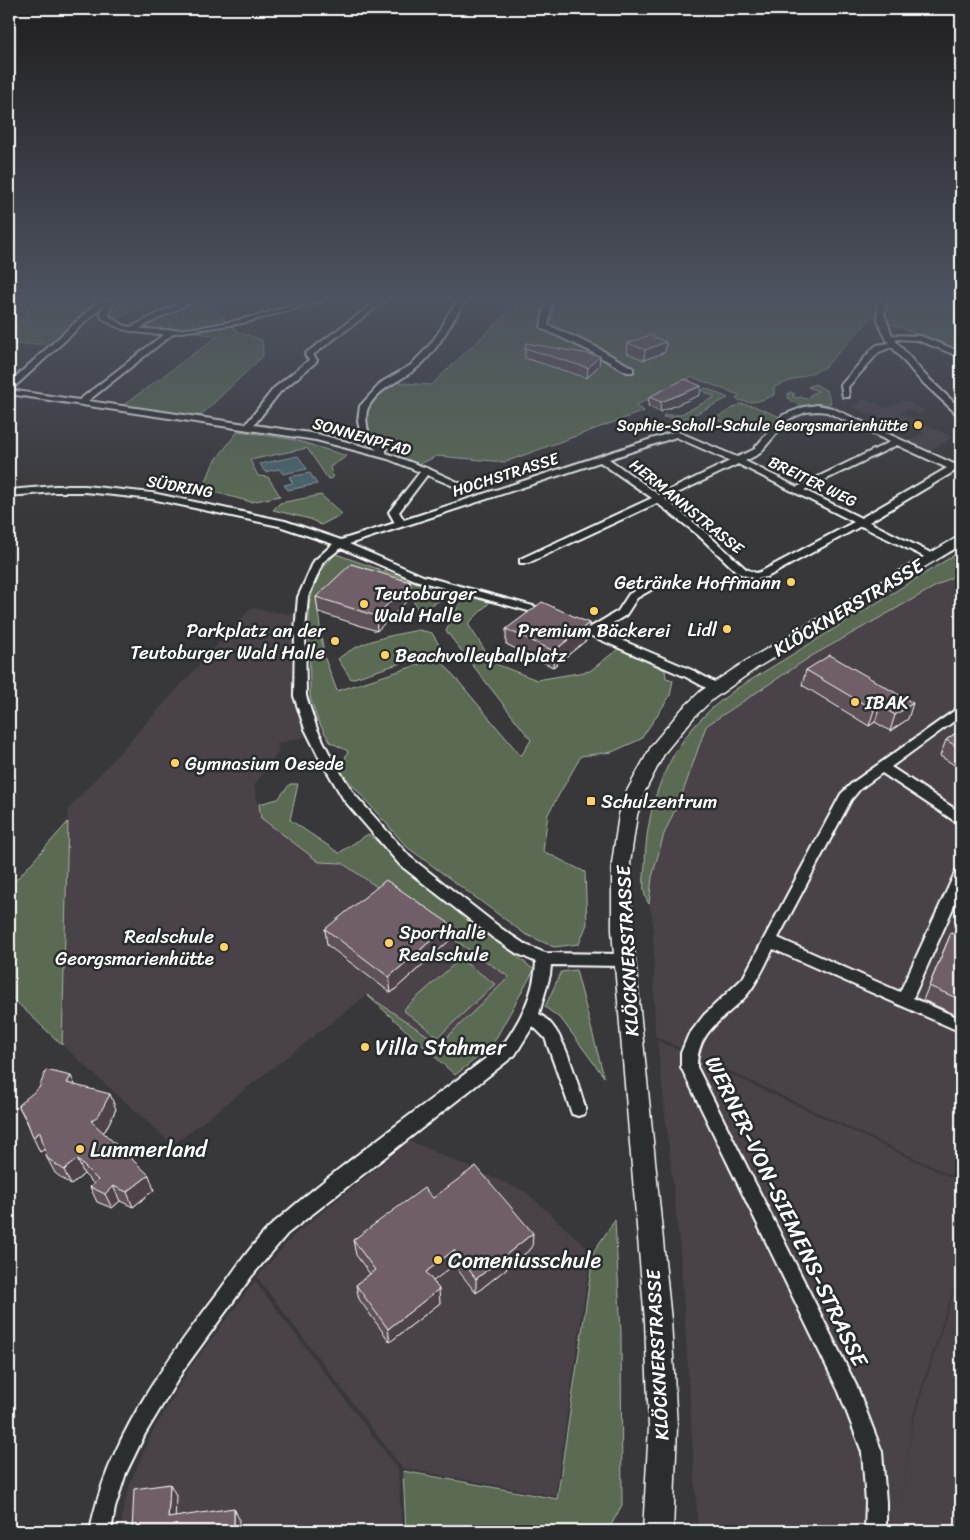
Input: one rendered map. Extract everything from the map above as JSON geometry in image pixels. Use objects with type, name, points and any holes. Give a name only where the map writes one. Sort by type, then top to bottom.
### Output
[{"type":"main road","name":"KLÖCKNERSTRASSE","points":[[658,1531],[662,1426],[658,1321],[624,960],[621,863],[623,839],[630,807],[646,768],[658,749],[688,713],[716,688],[961,539]]},
{"type":"street","points":[[9,387],[26,372]]},
{"type":"street","points":[[81,402],[120,372]]},
{"type":"street","points":[[249,426],[277,390],[298,372]]},
{"type":"street","points":[[391,456],[365,438],[362,421],[364,406],[385,384],[406,372]]},
{"type":"street","points":[[846,395],[844,387],[857,372]]},
{"type":"street","points":[[917,372],[961,414]]},
{"type":"street","name":"SONNENPFAD","points":[[9,392],[317,437],[391,456],[466,488]]},
{"type":"street","points":[[524,561],[756,452],[786,417],[804,410],[818,408],[839,414],[959,467]]},
{"type":"street","name":"HOCHSTRASSE","points":[[340,544],[680,434]]},
{"type":"street","name":"BREITER WEG","points":[[680,434],[798,490],[931,557]]},
{"type":"street","points":[[798,490],[898,441]]},
{"type":"street","name":"HERMANNSTRASSE","points":[[601,458],[633,479],[700,532],[742,570],[755,576],[764,575],[862,522]]},
{"type":"street","points":[[862,522],[959,467]]},
{"type":"street","points":[[401,524],[394,512],[426,471]]},
{"type":"street","name":"SÜDRING","points":[[9,493],[61,489],[147,494],[200,504],[298,528],[340,544],[387,567],[422,580],[521,605],[560,618],[690,674],[716,688]]},
{"type":"street","points":[[340,544],[326,554],[312,574],[303,597],[300,622],[300,696],[311,729],[326,760],[349,797],[405,861],[497,933],[532,955],[544,959],[624,960]]},
{"type":"street","points":[[591,632],[622,613],[633,596],[659,581]]},
{"type":"street","name":"WERNER-VON-SIEMENS-STRASSE","points":[[875,1531],[876,1502],[872,1452],[847,1387],[689,1067],[688,1057],[690,1047],[706,1022],[740,993],[770,942],[846,797],[856,786],[961,710]]},
{"type":"street","points":[[882,767],[961,819]]},
{"type":"street","points":[[904,1000],[961,875]]},
{"type":"street","points":[[770,942],[961,1026]]},
{"type":"street","points":[[101,1531],[105,1508],[117,1470],[138,1427],[178,1362],[245,1271],[281,1228],[509,1050],[530,1017],[543,975],[544,959]]},
{"type":"street","points":[[530,1017],[542,1023],[552,1035],[578,1109]]},
{"type":"shaded area","name":"Sophie-Scholl-Schule Georgsmarienhütte","points":[[865,399],[887,408],[904,400],[914,404],[912,406],[926,411],[920,414],[907,409],[900,413],[953,437],[930,450],[909,441],[924,433],[890,419],[886,421],[851,406]]},
{"type":"shaded area","points":[[961,572],[961,1180],[655,1036],[653,922],[649,904],[652,877],[664,834],[683,792],[706,726],[810,657]]},
{"type":"shaded area","points":[[251,608],[296,615],[294,701],[305,737],[277,743],[279,751],[254,786],[261,818],[319,862],[342,863],[510,977],[440,1044],[367,995],[173,1145],[62,1045],[68,809]]},
{"type":"shaded area","points":[[657,1040],[961,1182],[961,1265],[913,1415],[901,1503],[913,1421],[961,1269],[961,1531],[698,1531],[681,1260]]},
{"type":"shaded area","points":[[410,1141],[526,1192],[591,1251],[555,1496],[402,1468],[257,1277],[293,1236]]},
{"type":"shaded area","points":[[255,1281],[398,1469],[402,1531],[121,1531],[122,1515],[131,1480],[152,1433],[191,1366]]},
{"type":"green space","points":[[169,372],[246,372],[199,417],[122,406]]},
{"type":"green space","points":[[445,372],[814,372],[774,387],[774,395],[755,402],[741,401],[736,399],[739,395],[692,377],[635,406],[644,411],[505,462],[437,456],[418,465],[390,454],[377,447],[365,437],[364,406],[390,382],[431,385]]},
{"type":"green space","points":[[815,384],[827,391],[831,403],[820,406],[803,406],[788,398],[788,393],[790,392],[795,394],[792,396],[797,398],[805,399],[811,396],[818,391],[808,387]]},
{"type":"green space","points":[[706,388],[728,398],[685,419],[663,417],[664,415],[679,415],[715,397],[701,390]]},
{"type":"green space","points":[[740,404],[754,406],[780,417],[767,432],[714,419]]},
{"type":"green space","points":[[238,431],[295,440],[347,456],[330,467],[333,478],[328,479],[307,448],[250,460],[258,476],[268,477],[280,496],[251,502],[203,489],[213,464]]},
{"type":"green space","points":[[321,495],[342,514],[321,525],[310,519],[273,510],[280,503]]},
{"type":"green space","points":[[961,551],[961,572],[810,657],[706,726],[683,792],[664,834],[652,877],[649,904],[646,900],[644,880],[649,823],[660,784],[668,765],[690,731],[711,709],[736,689]]},
{"type":"green space","points":[[336,554],[451,595],[419,611],[411,597],[353,579],[318,612],[324,656],[337,691],[439,658],[521,756],[531,740],[446,631],[465,593],[490,602],[468,624],[493,663],[537,680],[590,671],[618,649],[665,670],[666,678],[673,680],[670,696],[641,739],[612,752],[581,756],[548,814],[543,851],[585,872],[587,924],[579,944],[554,947],[525,934],[407,847],[340,771],[348,751],[330,742],[318,721],[310,697],[309,604],[317,578],[326,564]]},
{"type":"green space","name":"Beachvolleyballplatz","points":[[419,630],[432,633],[442,650],[351,679],[338,659],[366,643]]},
{"type":"green space","points":[[290,784],[298,784],[290,820],[339,853],[368,834],[534,970],[491,1047],[455,1075],[367,995],[440,1044],[509,977],[342,863],[319,862],[261,818],[259,804],[278,799]]},
{"type":"green space","points":[[68,822],[62,1045],[9,995],[9,888]]},
{"type":"green space","points":[[460,959],[495,984],[438,1037],[403,1010]]},
{"type":"green space","points":[[576,970],[604,1077],[562,1020],[545,1007],[561,972]]},
{"type":"green space","points":[[615,1220],[621,1333],[622,1505],[608,1531],[406,1531],[403,1471],[557,1499],[594,1251]]},
{"type":"water","points":[[298,456],[307,469],[283,474],[279,469],[265,472],[260,464]]},
{"type":"water","points":[[310,473],[317,484],[288,490],[284,485],[293,483],[289,477]]},
{"type":"building","points":[[685,379],[701,386],[661,402],[649,397]]},
{"type":"building","points":[[351,564],[410,582],[376,616],[316,597]]},
{"type":"building","points":[[542,602],[589,623],[554,651],[506,629]]},
{"type":"building","points":[[830,655],[913,703],[895,715],[880,706],[874,710],[806,670]]},
{"type":"building","points":[[961,729],[961,749],[946,740]]},
{"type":"building","name":"Sporthalle Realschule","points":[[386,880],[450,924],[389,977],[325,929]]},
{"type":"building","points":[[951,933],[961,937],[961,1000],[929,986]]},
{"type":"building","name":"Lummerland","points":[[46,1070],[71,1076],[67,1083],[110,1094],[99,1115],[91,1121],[149,1175],[127,1192],[113,1186],[105,1194],[90,1187],[98,1180],[77,1159],[64,1170],[47,1158],[40,1132],[33,1137],[18,1105],[39,1088]]},
{"type":"building","name":"Comeniusschule","points":[[476,1166],[533,1233],[476,1279],[454,1250],[426,1272],[439,1289],[388,1329],[356,1285],[375,1270],[353,1240],[424,1188],[433,1198]]},
{"type":"building","points":[[170,1484],[168,1518],[234,1508],[234,1531],[132,1531],[134,1489]]},
{"type":"place","name":"Sophie-Scholl-Schule Georgsmarienhütte","points":[[918,425]]},
{"type":"place","name":"Getränke Hoffmann","points":[[791,582]]},
{"type":"place","name":"Teutoburger Wald Halle","points":[[364,604]]},
{"type":"place","name":"Premium Bäckerei","points":[[594,611]]},
{"type":"place","name":"Lidl","points":[[727,629]]},
{"type":"place","name":"Parkplatz an der Teutoburger Wald Halle","points":[[335,641]]},
{"type":"place","name":"Beachvolleyballplatz","points":[[385,655]]},
{"type":"place","name":"IBAK","points":[[855,702]]},
{"type":"place","name":"Gymnasium Oesede","points":[[175,763]]},
{"type":"place","name":"Schulzentrum","points":[[591,801]]},
{"type":"place","name":"Sporthalle Realschule","points":[[389,943]]},
{"type":"place","name":"Realschule Georgsmarienhütte","points":[[224,947]]},
{"type":"place","name":"Villa Stahmer","points":[[365,1047]]},
{"type":"place","name":"Lummerland","points":[[80,1149]]},
{"type":"place","name":"Comeniusschule","points":[[438,1260]]}]
